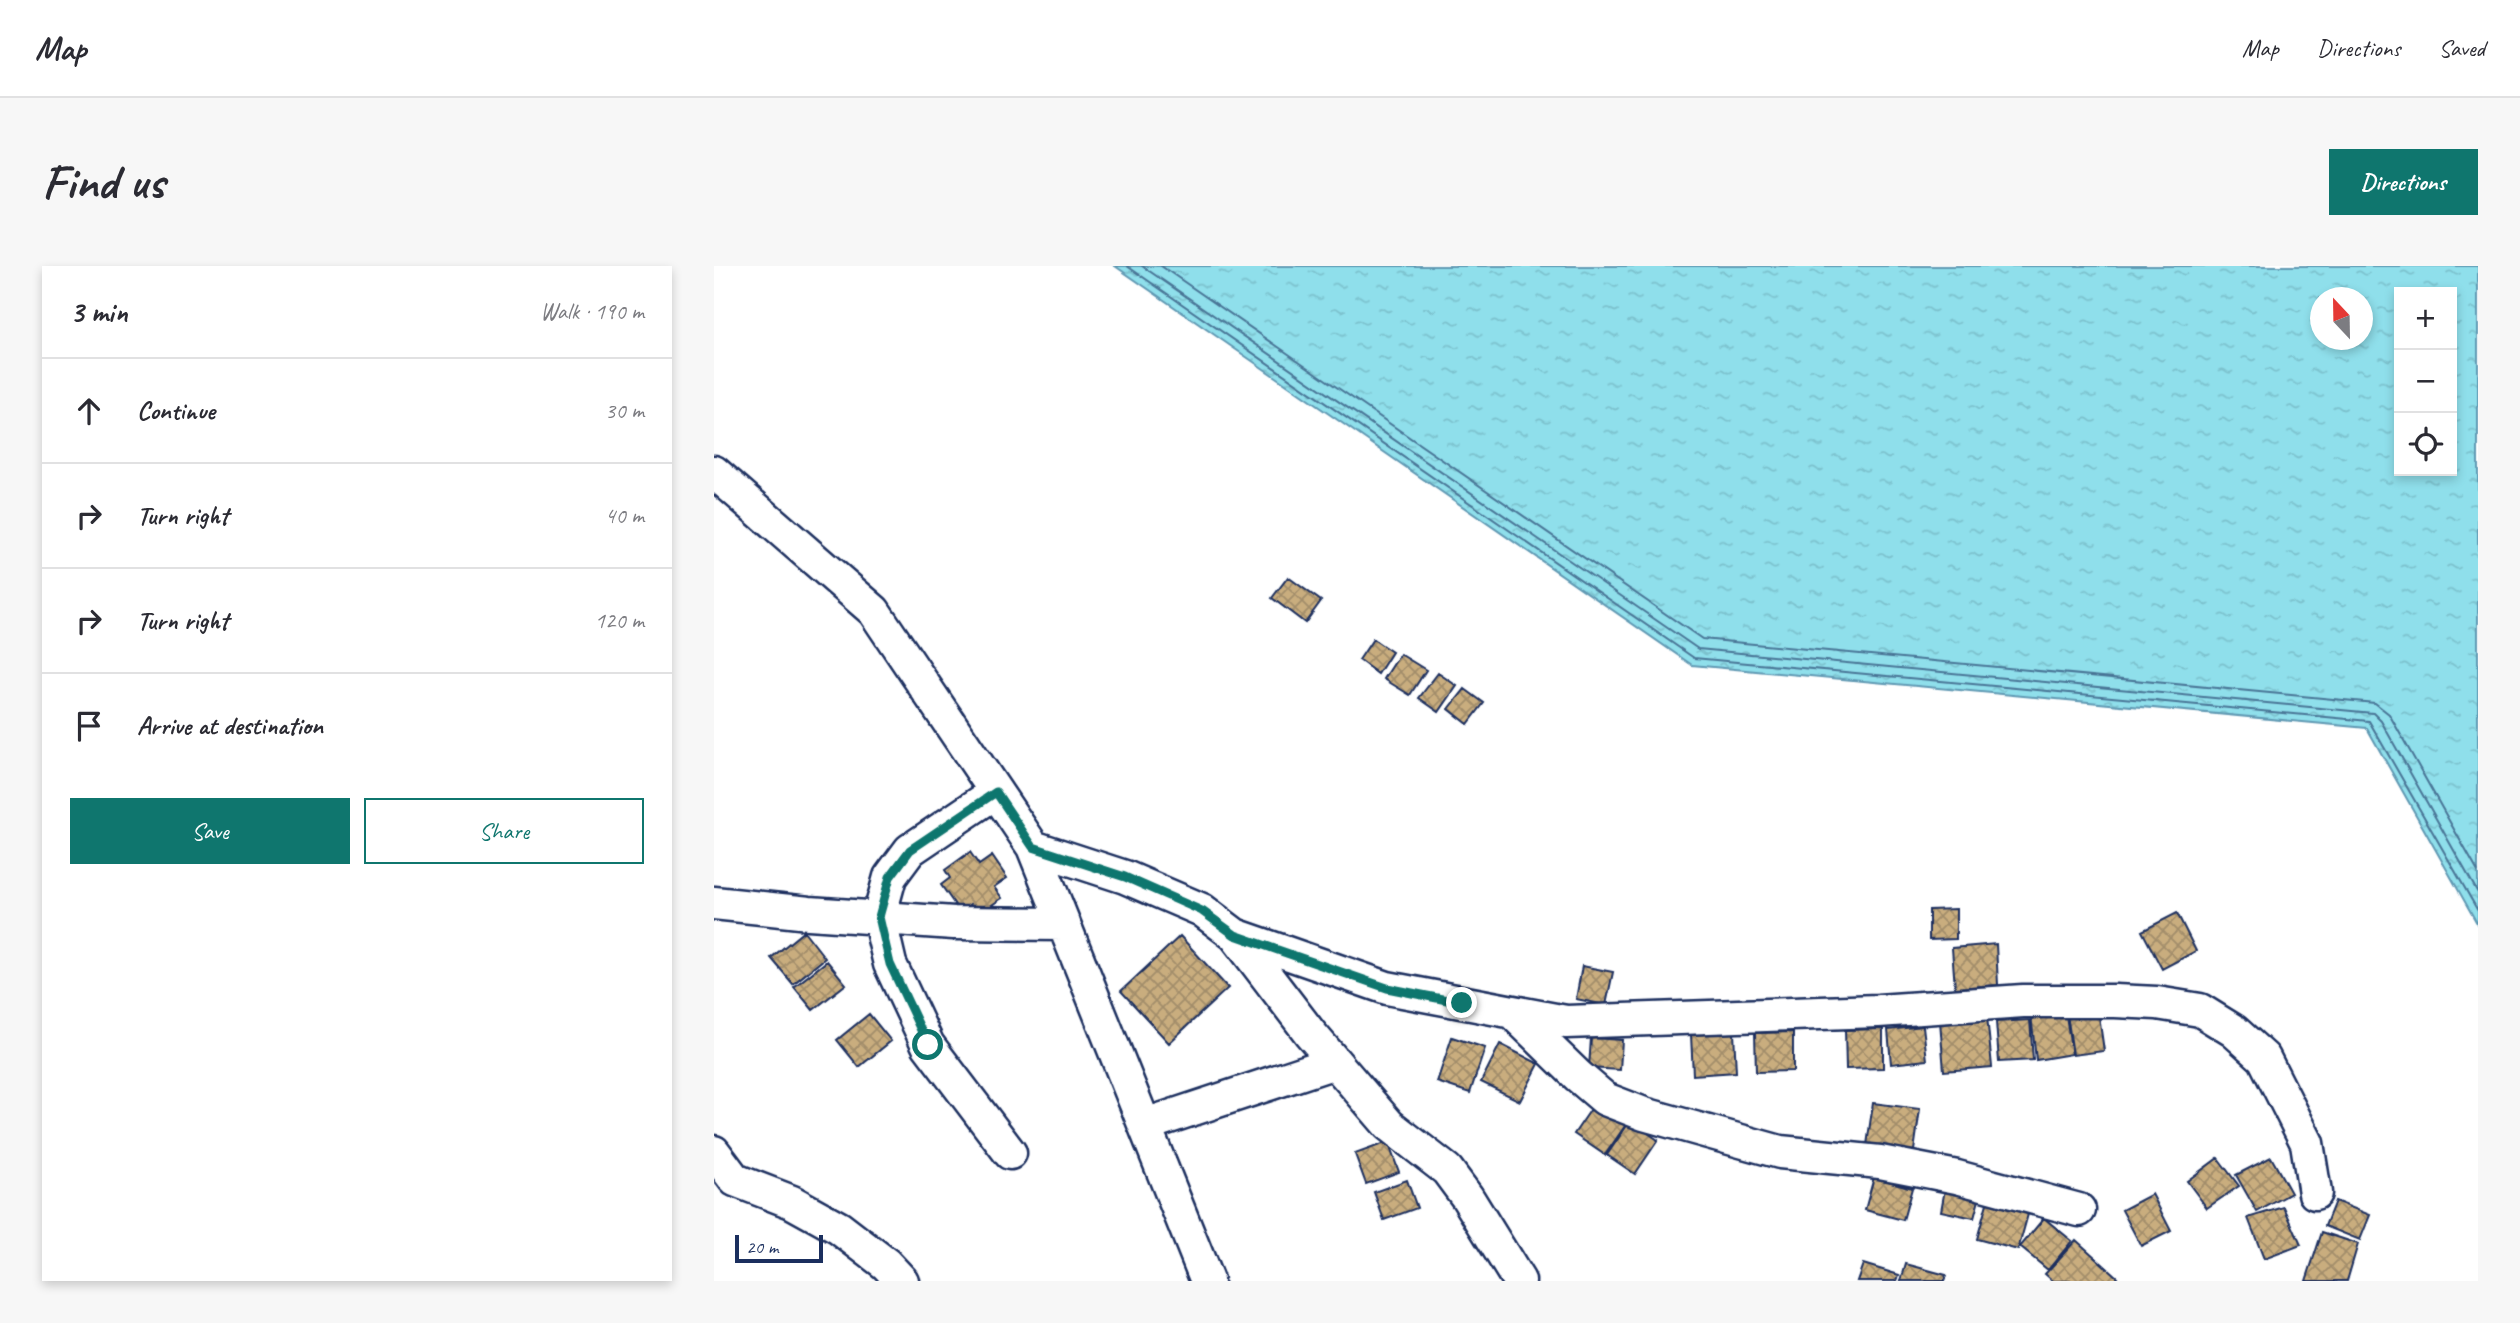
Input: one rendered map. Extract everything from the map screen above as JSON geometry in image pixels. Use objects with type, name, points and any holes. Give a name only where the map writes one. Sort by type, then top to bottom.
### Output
[{"type":"street","points":[[714,472],[874,611],[1033,847],[1207,1281]]},
{"type":"street","points":[[996,792],[910,850],[890,877],[879,917],[890,964],[928,1045],[1010,1153]]},
{"type":"street","points":[[1033,847],[1125,877],[1202,911],[1235,935],[1335,1062],[1389,1125],[1447,1170],[1519,1281]]},
{"type":"street","points":[[714,902],[954,923],[1064,924]]},
{"type":"street","points":[[1235,935],[1387,988],[1566,1022],[1878,1011],[2023,1001],[2157,1003],[2200,1010],[2234,1031],[2263,1058],[2306,1143],[2315,1193]]},
{"type":"street","points":[[1512,1013],[1605,1099],[1644,1114],[1780,1152],[1893,1165],[1958,1177],[2079,1210]]},
{"type":"street","points":[[1145,1125],[1335,1062]]},
{"type":"street","points":[[714,1152],[735,1180],[792,1202],[839,1228],[886,1264],[902,1281]]},
{"type":"water","points":[[1115,266],[2478,266],[2478,925],[2367,728],[1692,665]]},
{"type":"building","points":[[1288,577],[1321,601],[1305,623],[1272,598]]},
{"type":"building","points":[[1373,639],[1392,652],[1378,674],[1359,660]]},
{"type":"building","points":[[1400,654],[1426,670],[1410,695],[1384,679]]},
{"type":"building","points":[[1438,673],[1457,686],[1439,712],[1419,698]]},
{"type":"building","points":[[1465,689],[1484,703],[1468,724],[1449,709]]},
{"type":"building","points":[[970,852],[979,865],[992,856],[1007,878],[994,887],[1002,898],[977,915],[970,904],[960,912],[941,885],[950,878],[945,870]]},
{"type":"building","points":[[1956,909],[1956,939],[1929,940],[1929,910]]},
{"type":"building","points":[[2177,913],[2196,951],[2162,969],[2142,931]]},
{"type":"building","points":[[804,931],[825,958],[793,984],[771,958]]},
{"type":"building","points":[[1180,936],[1228,988],[1169,1043],[1121,991]]},
{"type":"building","points":[[1996,944],[1998,985],[1955,988],[1952,948]]},
{"type":"building","points":[[827,961],[846,984],[813,1010],[794,987]]},
{"type":"building","points":[[1582,966],[1613,972],[1606,1005],[1576,999]]},
{"type":"building","points":[[2097,1002],[2104,1051],[2073,1055],[2066,1007]]},
{"type":"building","points":[[2065,1009],[2072,1054],[2036,1060],[2031,1014]]},
{"type":"building","points":[[869,1014],[891,1041],[859,1067],[837,1040]]},
{"type":"building","points":[[1987,1016],[1992,1067],[1944,1071],[1940,1021]]},
{"type":"building","points":[[2030,1020],[2033,1060],[1999,1062],[1996,1022]]},
{"type":"building","points":[[1923,1026],[1927,1060],[1891,1064],[1888,1030]]},
{"type":"building","points":[[1883,1029],[1883,1068],[1846,1069],[1845,1030]]},
{"type":"building","points":[[1734,1032],[1736,1072],[1693,1075],[1691,1035]]},
{"type":"building","points":[[1793,1032],[1793,1071],[1756,1072],[1755,1033]]},
{"type":"building","points":[[1452,1037],[1485,1048],[1470,1093],[1437,1082]]},
{"type":"building","points":[[1591,1038],[1622,1040],[1620,1070],[1589,1068]]},
{"type":"building","points":[[1500,1044],[1539,1064],[1520,1101],[1481,1082]]},
{"type":"building","points":[[1595,1103],[1627,1123],[1605,1155],[1574,1134]]},
{"type":"building","points":[[1873,1103],[1920,1109],[1914,1151],[1867,1145]]},
{"type":"building","points":[[1630,1121],[1658,1140],[1635,1174],[1607,1155]]},
{"type":"building","points":[[1388,1142],[1399,1172],[1366,1184],[1355,1154]]},
{"type":"building","points":[[2271,1157],[2291,1193],[2257,1212],[2236,1175]]},
{"type":"building","points":[[2218,1158],[2239,1186],[2207,1208],[2187,1181]]},
{"type":"building","points":[[1874,1177],[1912,1188],[1903,1220],[1865,1210]]},
{"type":"building","points":[[1407,1180],[1417,1208],[1384,1220],[1374,1192]]},
{"type":"building","points":[[1945,1189],[1980,1196],[1974,1218],[1941,1211]]},
{"type":"building","points":[[2152,1194],[2171,1231],[2141,1246],[2122,1210]]},
{"type":"building","points":[[1989,1196],[2030,1207],[2018,1250],[1977,1239]]},
{"type":"building","points":[[2335,1201],[2370,1215],[2360,1240],[2325,1226]]},
{"type":"building","points":[[2284,1207],[2301,1245],[2264,1259],[2248,1218]]},
{"type":"building","points":[[2044,1218],[2072,1241],[2048,1270],[2020,1247]]},
{"type":"building","points":[[2322,1232],[2358,1244],[2347,1281],[2306,1281]]},
{"type":"building","points":[[2076,1240],[2117,1277],[2114,1281],[2053,1281],[2045,1274]]},
{"type":"building","points":[[1863,1264],[1899,1275],[1897,1281],[1857,1281]]},
{"type":"building","points":[[1906,1264],[1946,1275],[1944,1281],[1901,1281]]},
{"type":"route","points":[[928,1045],[890,964],[879,917],[890,877],[910,850],[996,792],[1033,847],[1125,877],[1202,911],[1235,935],[1387,988],[1462,1003]]}]
